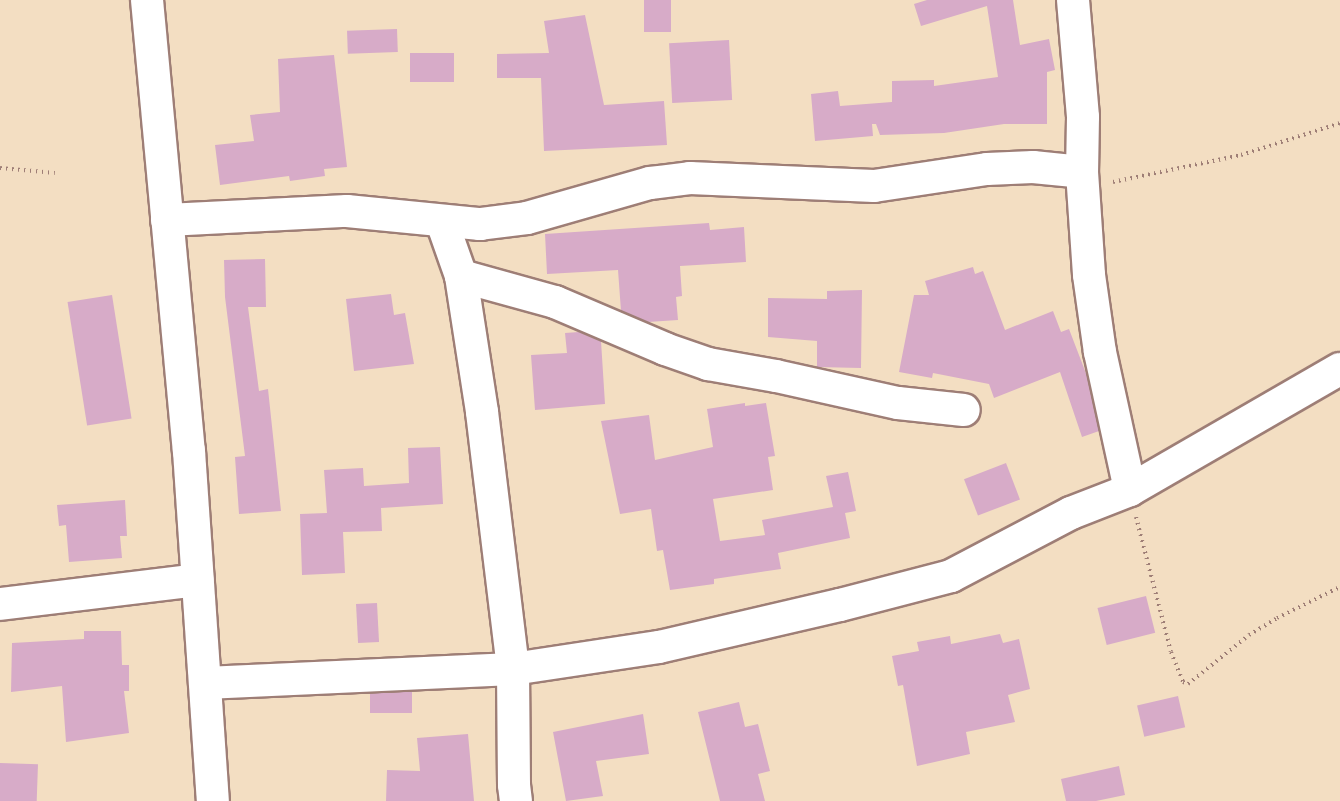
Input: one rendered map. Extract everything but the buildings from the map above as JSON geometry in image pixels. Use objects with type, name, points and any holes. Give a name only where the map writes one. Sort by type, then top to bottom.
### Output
[{"type":"street","points":[[147,0],[189,451],[213,801]]},
{"type":"street","points":[[1073,0],[1083,117],[1082,180],[1089,275],[1100,352],[1130,490]]},
{"type":"street","points":[[167,220],[347,211],[480,224],[527,218],[650,183],[690,178],[874,186],[987,169],[1033,167],[1082,180]]},
{"type":"street","points":[[442,222],[461,276],[482,412],[513,669],[513,796]]},
{"type":"street","points":[[461,276],[555,302],[665,350],[708,364],[787,378],[898,403],[963,410]]},
{"type":"street","points":[[205,683],[513,669],[659,647],[840,606],[951,576],[1071,513],[1130,490],[1340,369]]},
{"type":"street","points":[[0,604],[198,580]]},
{"type":"path","points":[[1082,180],[1241,155],[1340,123]]},
{"type":"path","points":[[0,168],[55,173]]},
{"type":"path","points":[[1130,490],[1171,652],[1183,682],[1188,684],[1249,635],[1340,586]]}]
